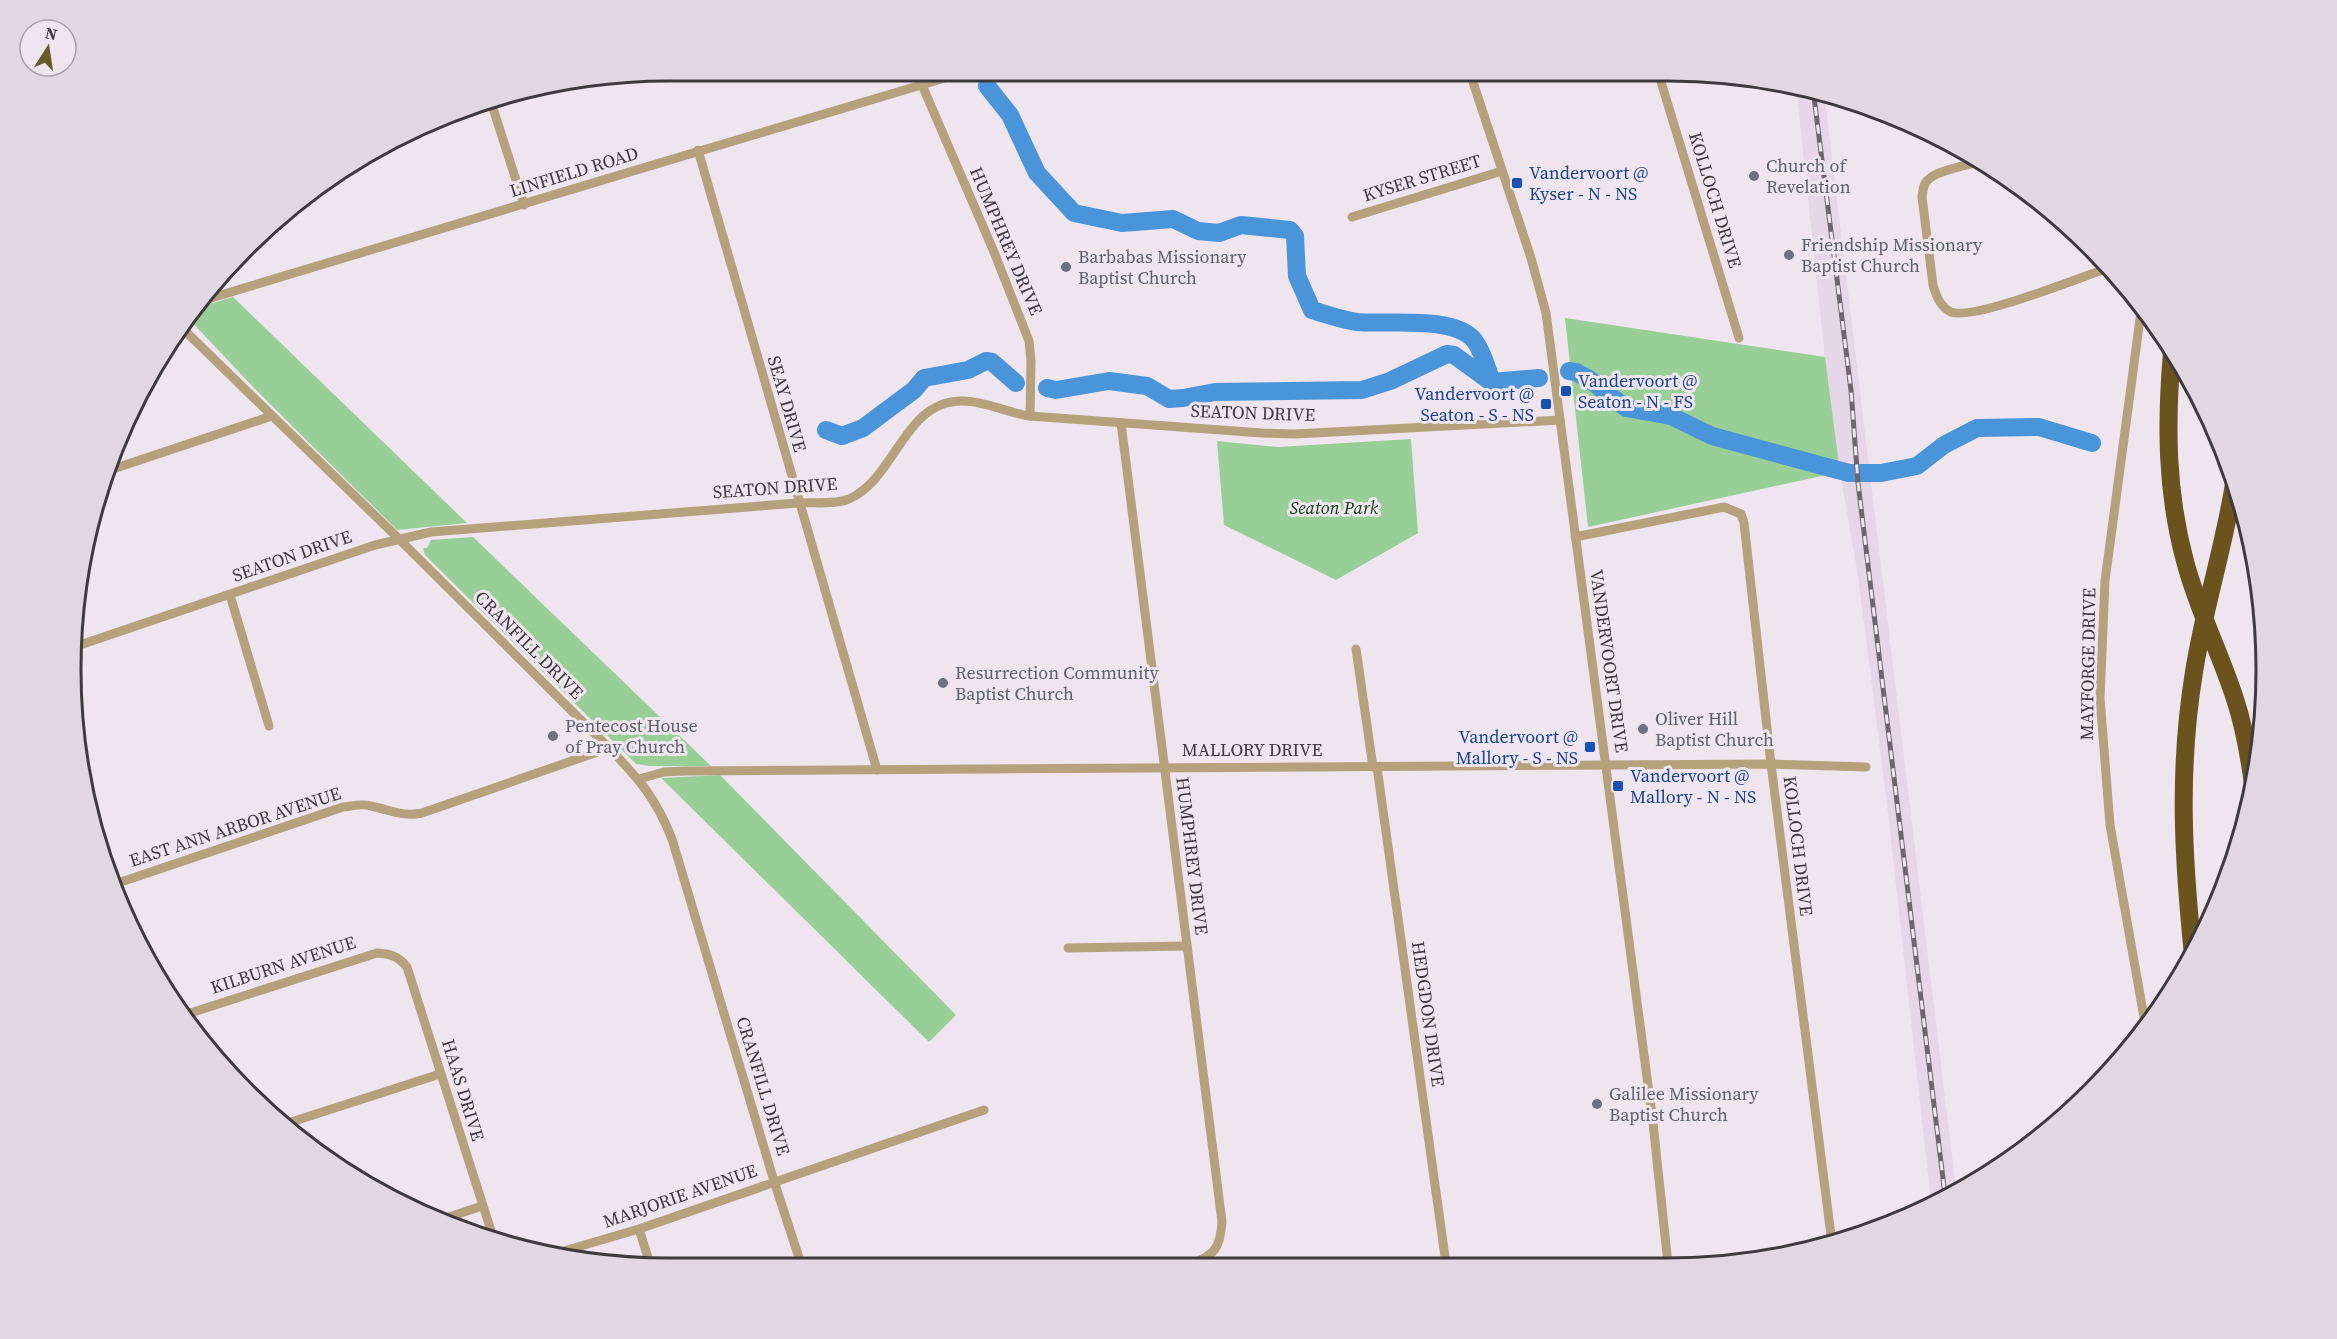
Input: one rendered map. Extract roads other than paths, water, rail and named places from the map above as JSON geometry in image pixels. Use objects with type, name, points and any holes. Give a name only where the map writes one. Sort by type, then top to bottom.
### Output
[{"type":"highway","points":[[2171,366],[2167,451],[2176,526],[2197,601],[2235,699],[2249,760]]},
{"type":"highway","points":[[2192,936],[2182,811],[2186,738],[2198,646],[2231,500]]},
{"type":"street","name":"LINFIELD ROAD","points":[[214,297],[524,205],[698,150],[935,81]]},
{"type":"street","name":"VANDERVOORT DRIVE","points":[[1473,81],[1540,288],[1548,330],[1653,1123],[1667,1258]]},
{"type":"street","name":"KOLLOCH DRIVE","points":[[1661,81],[1739,338]]},
{"type":"street","name":"HUMPHREY DRIVE","points":[[922,85],[994,252],[1029,341],[1030,416]]},
{"type":"street","points":[[493,108],[524,205]]},
{"type":"street","name":"SEAY DRIVE","points":[[698,150],[798,503],[877,770]]},
{"type":"street","points":[[1970,165],[1936,175],[1928,179],[1923,187],[1922,197],[1936,296],[1943,306],[1951,312],[1977,312],[2100,271]]},
{"type":"street","name":"KYSER STREET","points":[[1352,217],[1502,171]]},
{"type":"street","name":"MAYFORGE DRIVE","points":[[2140,319],[2105,581],[2100,698],[2110,825],[2144,1015]]},
{"type":"street","name":"CRANFILL DRIVE","points":[[187,333],[609,748],[639,779],[658,805],[672,839],[799,1258]]},
{"type":"street","name":"SEATON DRIVE","points":[[82,644],[399,539],[431,532],[798,503],[836,502],[848,499],[871,485],[913,426],[936,406],[961,401],[1030,416],[1295,434],[1560,420]]},
{"type":"street","points":[[117,468],[272,416]]},
{"type":"street","name":"HUMPHREY DRIVE","points":[[1121,423],[1222,1222],[1216,1249],[1208,1258]]},
{"type":"street","name":"KOLLOCH DRIVE","points":[[1575,537],[1724,507],[1741,514],[1744,523],[1771,764],[1831,1235]]},
{"type":"street","points":[[230,595],[269,726]]},
{"type":"street","name":"HEDGDON DRIVE","points":[[1356,649],[1445,1258]]},
{"type":"street","name":"EAST ANN ARBOR AVENUE","points":[[121,882],[343,807],[370,805],[400,814],[422,813],[609,748]]},
{"type":"street","name":"MALLORY DRIVE","points":[[639,779],[674,772],[1164,767],[1771,764],[1866,767]]},
{"type":"street","points":[[1068,948],[1187,946]]},
{"type":"street","name":"KILBURN AVENUE","points":[[192,1012],[377,952],[394,954]]},
{"type":"street","name":"HAAS DRIVE","points":[[394,954],[407,967],[491,1230]]},
{"type":"street","points":[[293,1121],[440,1074]]},
{"type":"street","name":"MARJORIE AVENUE","points":[[570,1249],[639,1229],[984,1110]]},
{"type":"street","points":[[452,1216],[482,1206]]},
{"type":"street","points":[[639,1229],[648,1257]]},
{"type":"waterway","points":[[987,86],[1010,115],[1037,173],[1074,213],[1122,223],[1173,219],[1198,231],[1219,233],[1241,225],[1290,230],[1295,236],[1297,276],[1312,310],[1357,322],[1419,323],[1451,327],[1464,332],[1477,344],[1492,382],[1539,378]]},
{"type":"waterway","points":[[1047,388],[1056,390],[1109,381],[1147,386],[1169,399],[1215,392],[1362,390],[1390,381],[1447,354],[1454,355],[1491,382]]},
{"type":"waterway","points":[[826,430],[842,436],[863,428],[914,390],[924,378],[968,370],[986,361],[992,362],[1016,383]]},
{"type":"waterway","points":[[1569,371],[1589,379],[1626,408],[1671,416],[1712,436],[1849,473],[1881,473],[1917,466],[1944,445],[1977,428],[2039,427],[2092,443]]},
{"type":"railway","points":[[1814,100],[1851,390],[1858,483],[1944,1188]]},
{"type":"place","name":"Church of Revelation","points":[[1754,176]]},
{"type":"place","name":"Vandervoort @ Kyser - N - NS","points":[[1517,183]]},
{"type":"place","name":"Friendship Missionary Baptist Church","points":[[1789,255]]},
{"type":"place","name":"Barbabas Missionary Baptist Church","points":[[1066,267]]},
{"type":"place","name":"Vandervoort @ Seaton - N - FS","points":[[1566,391]]},
{"type":"place","name":"Vandervoort @ Seaton - S - NS","points":[[1546,404]]},
{"type":"place","name":"Resurrection Community Baptist Church","points":[[943,683]]},
{"type":"place","name":"Oliver Hill Baptist Church","points":[[1643,729]]},
{"type":"place","name":"Pentecost House of Pray Church","points":[[553,736]]},
{"type":"place","name":"Vandervoort @ Mallory - S - NS","points":[[1590,747]]},
{"type":"place","name":"Vandervoort @ Mallory - N - NS","points":[[1618,786]]},
{"type":"place","name":"Galilee Missionary Baptist Church","points":[[1597,1104]]},
{"type":"park label","name":"Seaton Park","points":[[1334,508]]}]
